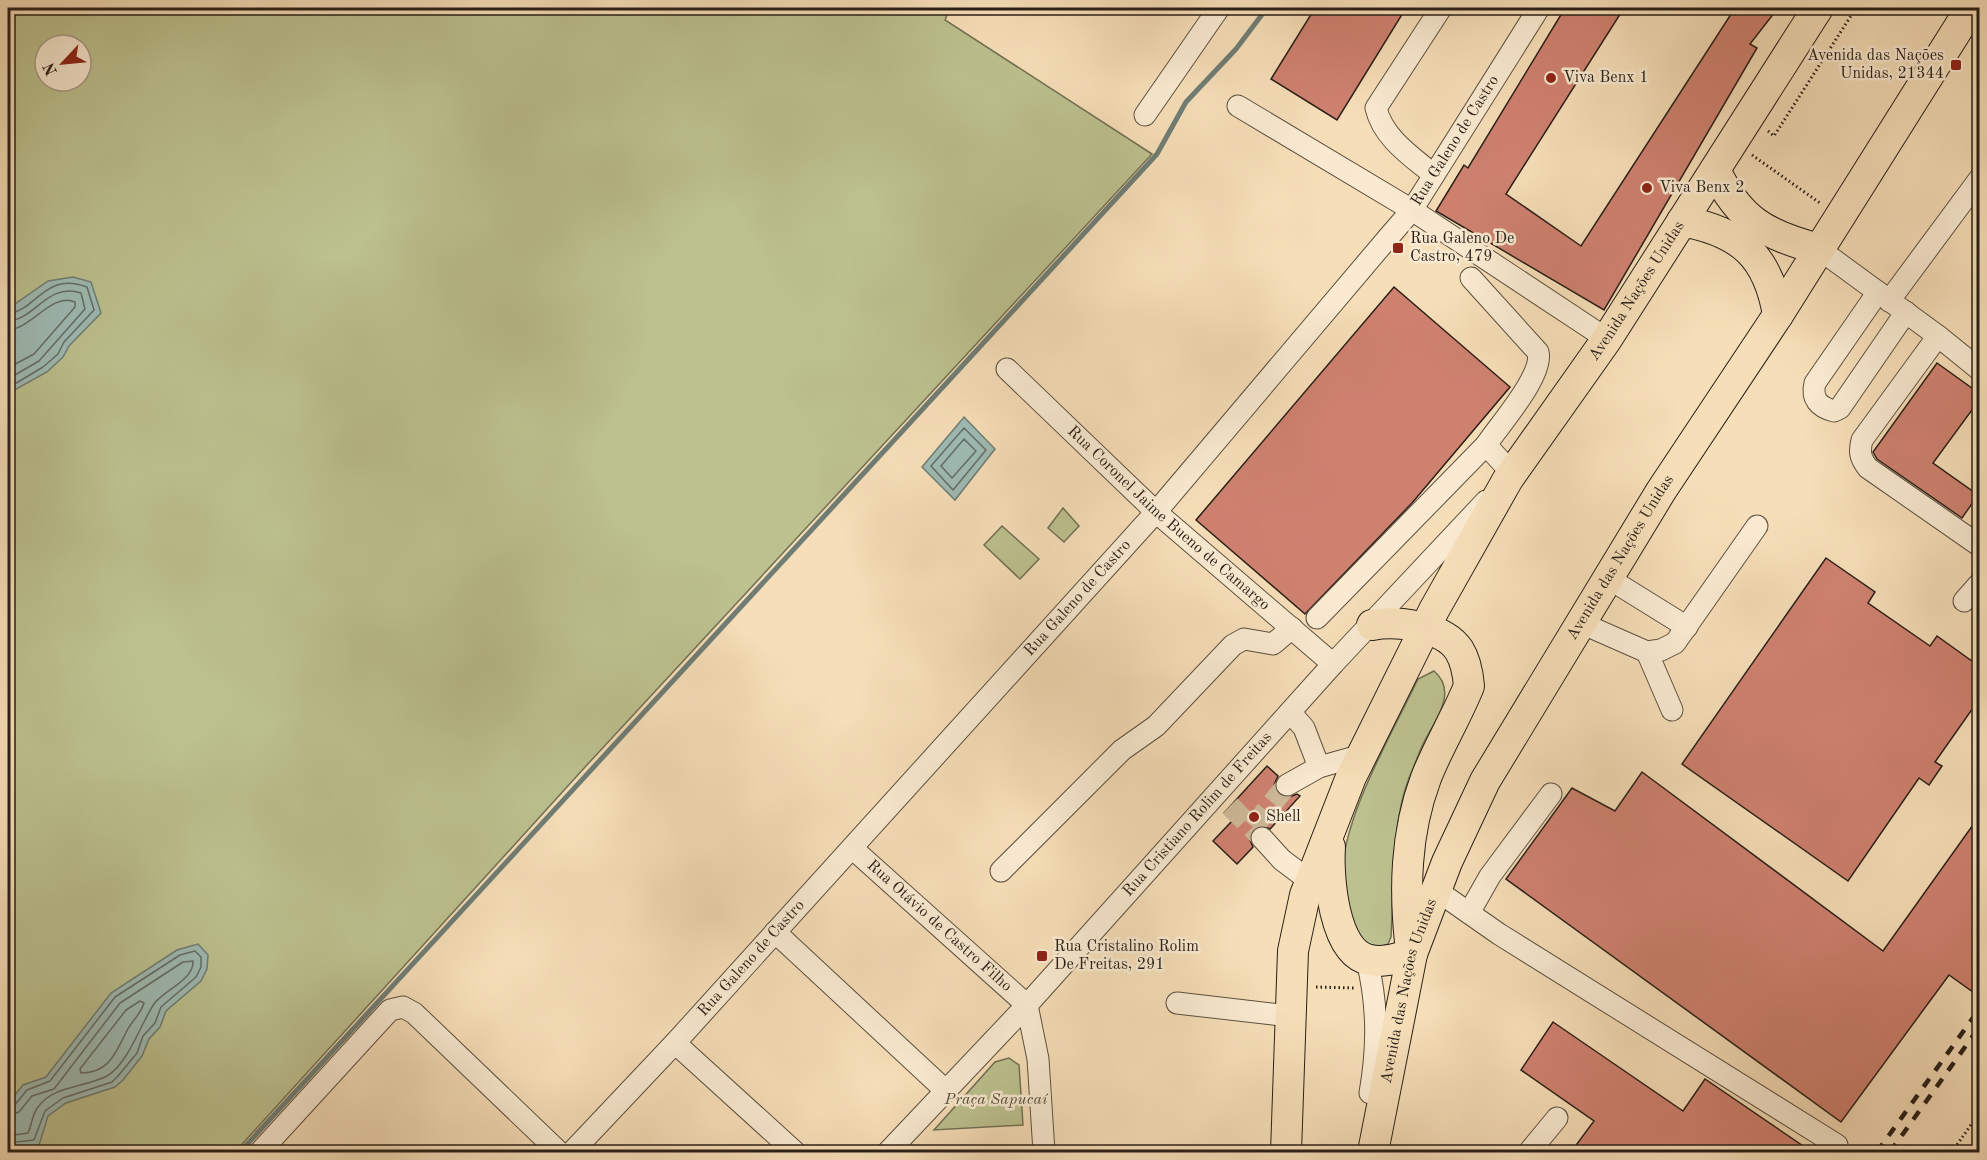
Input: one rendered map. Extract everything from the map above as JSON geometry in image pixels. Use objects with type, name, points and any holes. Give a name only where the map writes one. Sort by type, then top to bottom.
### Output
[{"type":"highway","name":"Avenida Nações Unidas","points":[[1510,476],[1607,339],[1818,8]]},
{"type":"highway","name":"Avenida das Nações Unidas","points":[[1373,1152],[1412,954],[1436,890],[1485,781],[1660,491],[1778,315],[1970,9]]},
{"type":"highway","points":[[1715,170],[1741,212],[1790,243],[1819,249]]},
{"type":"highway","points":[[1682,221],[1726,234],[1754,252],[1766,270],[1773,288],[1778,315]]},
{"type":"highway","points":[[1286,1152],[1293,951],[1310,881],[1362,755],[1424,629],[1510,476]]},
{"type":"highway","points":[[1331,826],[1328,866],[1331,901],[1341,929],[1355,952],[1370,972],[1385,961],[1412,954],[1405,902],[1408,857],[1416,808],[1427,776],[1469,686],[1468,673],[1458,649],[1450,640],[1424,629],[1390,621],[1372,624]]},
{"type":"street","points":[[1145,115],[1219,8]]},
{"type":"street","points":[[1434,175],[1380,125],[1376,108],[1441,8]]},
{"type":"street","name":"Rua Galeno de Castro","points":[[572,1152],[675,1043],[1156,512],[1412,210],[1539,8]]},
{"type":"street","points":[[1238,106],[1412,210],[1607,339]]},
{"type":"street","points":[[1891,302],[1839,408],[1834,411],[1826,409],[1814,399],[1812,393],[1815,383],[1891,302],[1980,178]]},
{"type":"street","points":[[1819,249],[1938,336],[1980,370]]},
{"type":"street","points":[[1317,618],[1486,445],[1530,382],[1540,358],[1538,352],[1471,278]]},
{"type":"street","points":[[1938,336],[1862,440],[1859,450],[1868,468],[1980,546]]},
{"type":"street","name":"Rua Coronel Jaime Bueno de Camargo","points":[[1007,369],[1156,512],[1334,664]]},
{"type":"street","points":[[1486,445],[1510,476]]},
{"type":"street","name":"Rua Cristiano Rolim de Freitas","points":[[888,1152],[1224,799],[1290,712],[1372,624],[1396,594],[1510,476]]},
{"type":"street","points":[[1581,623],[1647,652],[1661,650],[1675,643],[1757,526]]},
{"type":"street","points":[[1608,578],[1687,627]]},
{"type":"street","points":[[1964,601],[1980,583]]},
{"type":"street","points":[[1001,871],[1122,750],[1156,726],[1233,645],[1244,639],[1273,644],[1292,628]]},
{"type":"street","points":[[1647,652],[1672,710]]},
{"type":"street","points":[[1290,712],[1304,728],[1319,767]]},
{"type":"street","points":[[1287,785],[1319,767],[1362,755]]},
{"type":"street","points":[[1469,913],[1490,876],[1551,794]]},
{"type":"street","points":[[1262,838],[1282,860],[1310,881]]},
{"type":"street","name":"Rua Otávio de Castro Filho","points":[[852,848],[1027,1005]]},
{"type":"street","points":[[1436,890],[1837,1145]]},
{"type":"street","points":[[775,932],[945,1090]]},
{"type":"street","points":[[1360,1152],[1378,1038],[1370,972]]},
{"type":"street","points":[[1177,1003],[1289,1016]]},
{"type":"street","points":[[1027,1005],[1038,1059],[1044,1152]]},
{"type":"street","points":[[260,1152],[390,1010],[403,1007],[414,1014],[559,1152]]},
{"type":"street","points":[[675,1043],[795,1152]]},
{"type":"street","points":[[1528,1152],[1557,1118]]},
{"type":"path","points":[[1742,129],[1774,136],[1856,8]]},
{"type":"path","points":[[1742,129],[1795,187],[1839,216]]},
{"type":"path","points":[[1290,986],[1356,988],[1370,972]]},
{"type":"path","points":[[1952,1152],[1980,1112]]},
{"type":"green space","points":[[8,8],[950,8],[945,20],[1152,154],[586,766],[235,1152],[8,1152]]},
{"type":"green space","points":[[1063,508],[1079,526],[1064,542],[1048,528]]},
{"type":"green space","points":[[1002,526],[1039,559],[1020,579],[984,545]]},
{"type":"green space","points":[[1434,671],[1441,679],[1444,698],[1438,717],[1421,748],[1403,796],[1394,856],[1391,937],[1388,944],[1376,948],[1357,937],[1343,886],[1344,855],[1359,804],[1382,751],[1418,679]]},
{"type":"green space","name":"Praça Sapucaí","points":[[1009,1058],[1019,1065],[1023,1125],[934,1130],[995,1062]]},
{"type":"water","points":[[73,277],[91,282],[101,313],[69,346],[63,357],[47,372],[16,389],[8,401],[8,309],[48,281]]},
{"type":"water","points":[[964,417],[995,449],[955,500],[922,467]]},
{"type":"water","points":[[198,944],[208,955],[207,969],[201,981],[166,1011],[160,1027],[149,1039],[142,1056],[123,1080],[115,1087],[66,1103],[48,1116],[39,1145],[8,1149],[10,1101],[23,1085],[46,1077],[111,993],[177,950]]},
{"type":"building","points":[[1315,8],[1406,8],[1337,120],[1271,79]]},
{"type":"building","name":"Viva Benx 2","points":[[1565,8],[1624,8],[1506,194],[1581,246],[1735,8],[1778,8],[1750,44],[1757,48],[1604,310],[1436,211],[1464,165],[1468,168]]},
{"type":"building","points":[[1394,287],[1510,387],[1412,503],[1305,614],[1196,520]]},
{"type":"building","points":[[1937,363],[1980,394],[1980,399],[1933,463],[1978,495],[1962,518],[1877,459],[1873,452]]},
{"type":"building","points":[[1826,558],[1875,592],[1868,603],[1930,646],[1937,636],[1980,667],[1980,698],[1935,762],[1942,766],[1929,785],[1919,778],[1848,881],[1682,764]]},
{"type":"building","name":"Shell","points":[[1267,766],[1278,776],[1274,785],[1280,796],[1287,798],[1297,794],[1300,796],[1270,829],[1260,825],[1253,829],[1250,840],[1253,847],[1237,864],[1213,841],[1232,821],[1224,813]]},
{"type":"building","points":[[1642,772],[1883,951],[1980,815],[1980,997],[1949,975],[1841,1122],[1506,879],[1572,788],[1615,811]]},
{"type":"building","points":[[1553,1022],[1683,1111],[1705,1079],[1812,1152],[1571,1152],[1594,1121],[1521,1070]]},
{"type":"waterway","points":[[240,1152],[1157,154],[1186,102],[1236,49],[1267,8]]},
{"type":"tunnel","points":[[1253,827],[1287,785]]},
{"type":"tunnel","points":[[1230,806],[1261,837]]},
{"type":"railway","points":[[1877,1152],[1980,1008]]},
{"type":"railway","points":[[1890,1152],[1980,1026]]},
{"type":"place","name":"Avenida das Nações Unidas, 21344","points":[[1956,65]]},
{"type":"place","name":"Viva Benx 1","points":[[1551,78]]},
{"type":"place","name":"Viva Benx 2","points":[[1647,188]]},
{"type":"place","name":"Rua Galeno De Castro, 479","points":[[1398,248]]},
{"type":"place","name":"Shell","points":[[1254,817]]},
{"type":"place","name":"Rua Cristalino Rolim De Freitas, 291","points":[[1042,956]]}]
